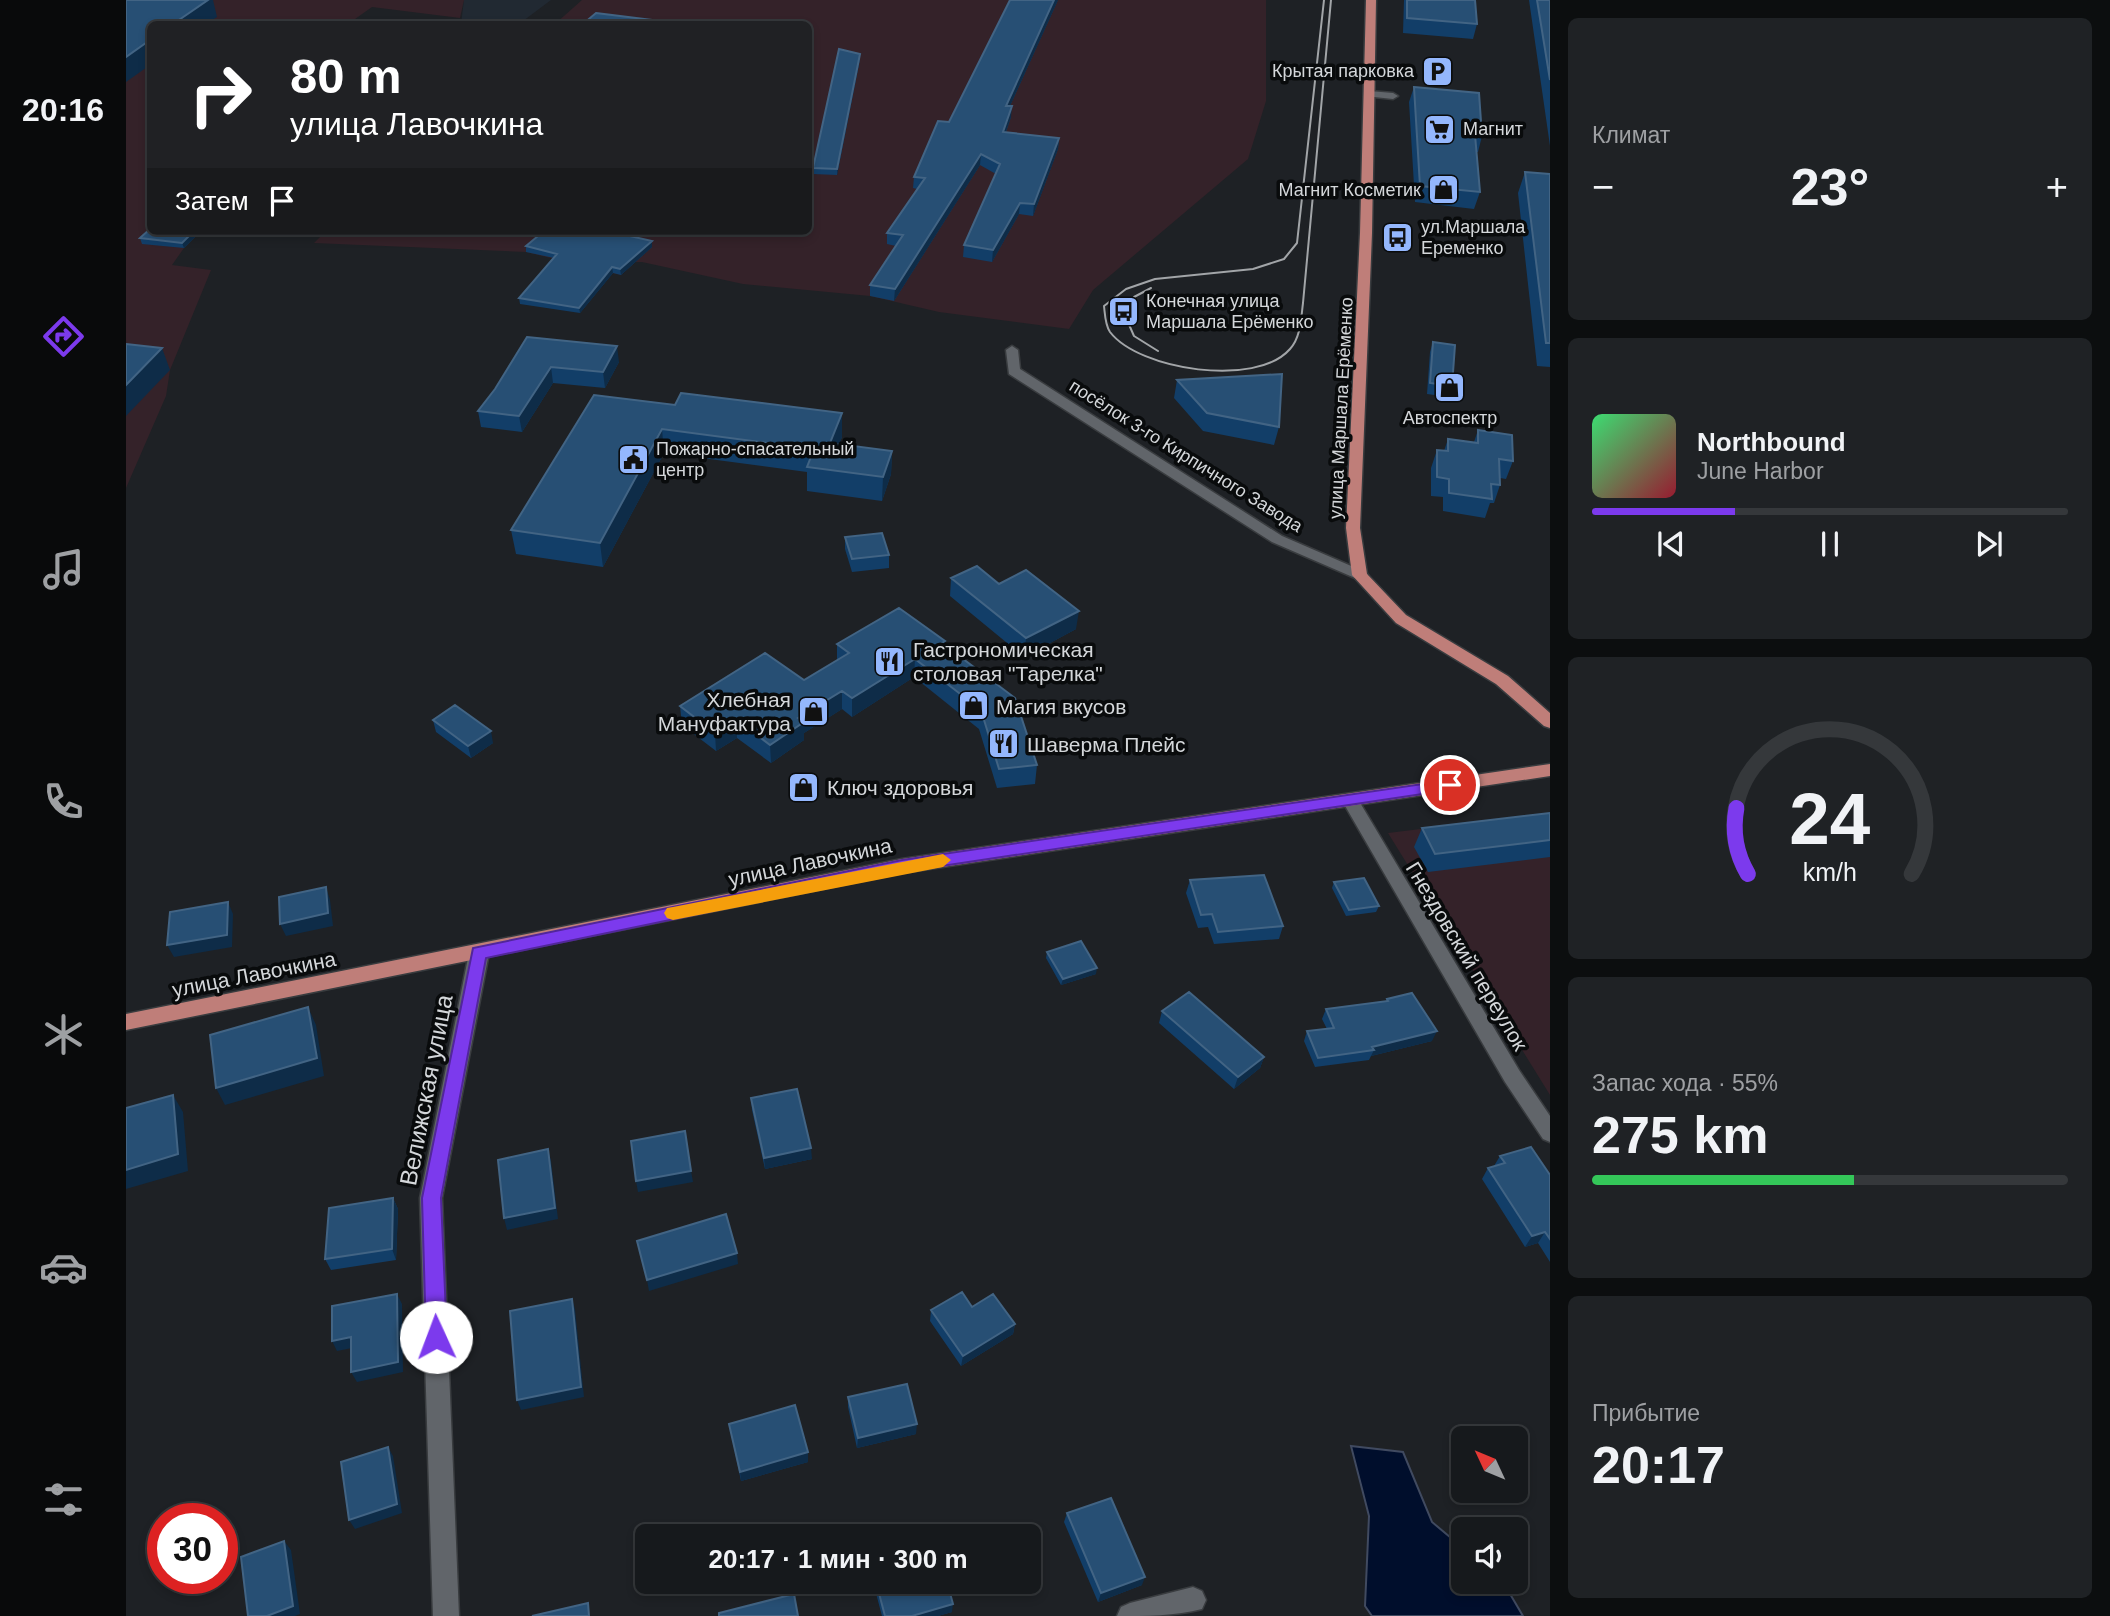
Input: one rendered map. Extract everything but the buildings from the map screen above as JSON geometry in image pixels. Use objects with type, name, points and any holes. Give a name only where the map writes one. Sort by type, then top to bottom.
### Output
[{"type":"main road","name":"улица Маршала Ерёменко","points":[[1360,575],[1353,528],[1371,0]]},
{"type":"main road","points":[[1360,575],[1401,619],[1503,680],[1550,722]]},
{"type":"main road","name":"улица Лавочкина","points":[[126,1022],[902,866],[1550,770]]},
{"type":"street","points":[[1369,94],[1393,96]]},
{"type":"street","name":"посёлок 3-го Кирпичного Завода","points":[[1012,350],[1014,371],[1277,539],[1360,575]]},
{"type":"street","name":"Гнездовский переулок","points":[[1350,800],[1512,1076],[1550,1133]]},
{"type":"street","name":"Велижская улица","points":[[446,1616],[431,1198],[479,953]]},
{"type":"street","points":[[1130,1616],[1193,1600]]},
{"type":"shaded area","points":[[126,0],[464,0],[460,18],[372,7],[352,21],[147,21],[147,235],[158,235],[184,248],[172,265],[211,270],[170,370],[166,396],[126,488]]},
{"type":"shaded area","points":[[464,0],[551,0],[523,21],[461,21]]},
{"type":"shaded area","points":[[582,0],[1266,0],[1266,101],[1248,159],[1093,290],[1069,329],[939,312],[870,296],[743,284],[642,262],[635,262],[621,275],[526,252],[314,243],[322,235],[812,235],[812,21],[558,21]]},
{"type":"shaded area","points":[[1550,813],[1550,1095],[1388,833]]},
{"type":"water","points":[[1351,1446],[1403,1452],[1432,1522],[1451,1538],[1451,1594],[1510,1594],[1523,1616],[1372,1616],[1365,1606],[1369,1516]]},
{"type":"tram line","points":[[1324,0],[1297,243],[1284,259],[1253,269],[1155,279],[1126,289],[1104,306],[1108,329],[1125,345],[1146,356],[1171,364],[1226,371],[1252,368],[1274,361],[1294,344],[1300,327],[1303,303],[1331,0]]},
{"type":"tram line","points":[[1151,288],[1134,297],[1123,311],[1134,336],[1158,351]]},
{"type":"slow traffic","points":[[673,913],[943,860]]},
{"type":"place","name":"Крытая парковка","points":[[1437,71]]},
{"type":"place","name":"Магнит","points":[[1440,129]]},
{"type":"place","name":"Магнит Косметик","points":[[1444,190]]},
{"type":"place","name":"ул.Маршала Еременко","points":[[1398,237]]},
{"type":"place","name":"Конечная улица Маршала Ерёменко","points":[[1123,311]]},
{"type":"place","name":"Автоспектр","points":[[1450,387]]},
{"type":"place","name":"Пожарно-спасательный центр","points":[[633,459]]},
{"type":"place","name":"Гастрономическая столовая \"Тарелка\"","points":[[890,661]]},
{"type":"place","name":"Магия вкусов","points":[[973,706]]},
{"type":"place","name":"Хлебная Мануфактура","points":[[814,711]]},
{"type":"place","name":"Шаверма Плейс","points":[[1004,744]]},
{"type":"place","name":"Ключ здоровья","points":[[804,787]]},
{"type":"route","points":[[436,1337],[431,1198],[479,953],[902,866],[1450,785]]}]
